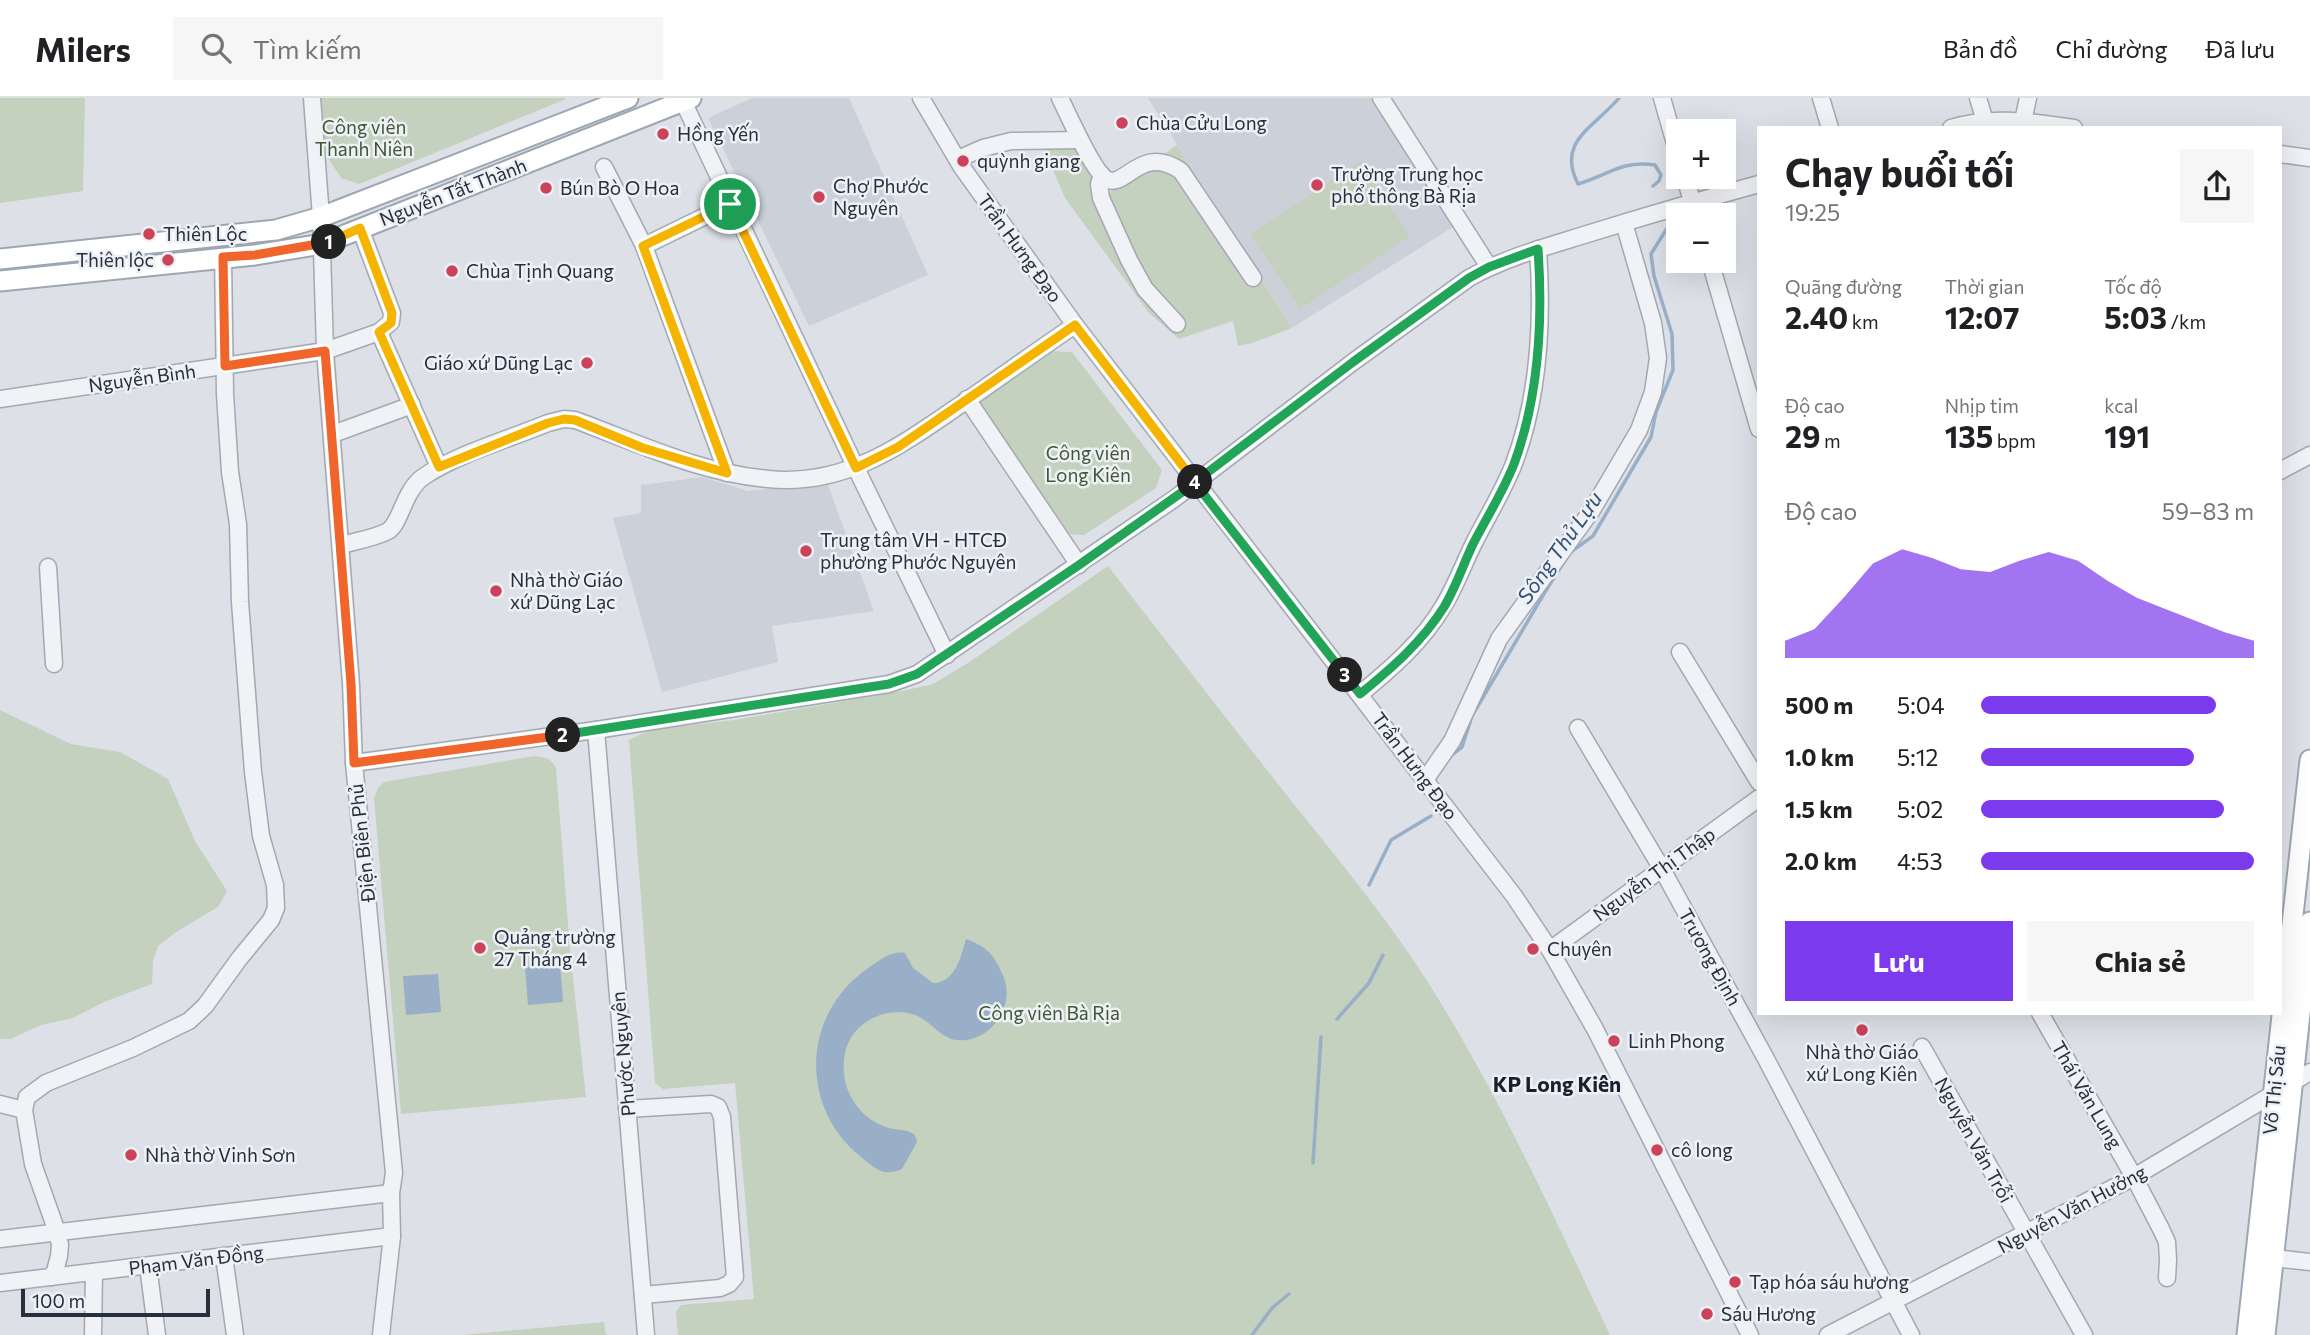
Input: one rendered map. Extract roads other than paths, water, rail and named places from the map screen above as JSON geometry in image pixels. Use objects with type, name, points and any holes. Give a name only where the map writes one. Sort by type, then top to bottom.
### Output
[{"type":"main road","name":"Nguyễn Tất Thành","points":[[0,258],[276,230],[321,217],[628,98]]},
{"type":"main road","name":"Nguyễn Tất Thành","points":[[0,281],[255,255],[322,244],[687,99]]},
{"type":"main road","name":"Võ Thị Sáu","points":[[2248,1335],[2310,760]]},
{"type":"main road","name":"Võ Thị Sáu","points":[[2265,1335],[2273,1258],[2302,1077],[2310,922]]},
{"type":"street","name":"Điện Biên Phủ","points":[[312,98],[321,217],[325,351],[351,684],[354,763],[394,1173],[391,1193],[392,1236],[381,1335]]},
{"type":"street","name":"Trần Hưng Đạo","points":[[921,98],[958,159],[1075,325],[1360,694],[1514,897],[1550,950],[1595,1029],[1750,1335]]},
{"type":"street","points":[[1060,98],[1080,140],[1102,175],[1113,181],[1145,162],[1158,161],[1173,165],[1189,181],[1253,278]]},
{"type":"street","points":[[1381,98],[1489,267]]},
{"type":"street","points":[[1662,98],[1668,119]]},
{"type":"street","points":[[1821,98],[1829,126]]},
{"type":"street","points":[[1978,98],[1986,124]]},
{"type":"street","points":[[2023,121],[2028,98]]},
{"type":"street","points":[[687,99],[730,204],[947,655]]},
{"type":"street","points":[[1968,126],[2023,121],[2059,126]]},
{"type":"street","points":[[958,159],[983,148],[1011,141],[1080,140]]},
{"type":"street","points":[[2282,154],[2310,158]]},
{"type":"street","points":[[604,167],[643,246],[727,473]]},
{"type":"street","points":[[1102,175],[1101,198],[1129,260],[1145,289],[1177,324]]},
{"type":"street","points":[[1710,203],[1757,185]]},
{"type":"street","points":[[643,246],[730,204]]},
{"type":"street","points":[[354,763],[596,730],[889,684],[917,674],[1195,483],[1353,362],[1469,278],[1489,267],[1538,249],[1623,223],[1666,215]]},
{"type":"street","points":[[1425,780],[1452,741],[1499,639],[1591,510],[1639,430],[1653,392],[1658,358],[1653,323],[1623,223]]},
{"type":"street","points":[[360,228],[392,313],[391,323],[379,332],[439,467]]},
{"type":"street","points":[[1360,694],[1416,644],[1444,606],[1513,464],[1528,414],[1535,375],[1540,278],[1538,249]]},
{"type":"street","points":[[51,1277],[59,1256],[57,1232],[33,1164],[24,1110],[27,1097],[46,1083],[133,1048],[189,1021],[205,1006],[271,920],[276,908],[275,885],[257,817],[253,772],[240,603],[238,524],[230,472],[223,257]]},
{"type":"street","points":[[1714,273],[1757,422]]},
{"type":"street","points":[[341,545],[388,531],[395,525],[410,490],[439,467],[564,419],[575,420],[643,448],[727,473],[769,480],[829,475],[856,468],[898,447],[1075,325]]},
{"type":"street","name":"Nguyễn Bình","points":[[0,399],[325,351],[379,332]]},
{"type":"street","points":[[967,399],[1079,565]]},
{"type":"street","points":[[333,435],[412,405]]},
{"type":"street","points":[[2282,470],[2310,455]]},
{"type":"street","points":[[48,567],[54,664]]},
{"type":"street","points":[[1681,652],[1757,779]]},
{"type":"street","name":"Trương Định","points":[[1578,728],[1662,869],[1765,1057],[1911,1335]]},
{"type":"street","name":"Phước Nguyên","points":[[596,730],[646,1335]]},
{"type":"street","name":"Nguyễn Thị Thập","points":[[1550,950],[1757,800]]},
{"type":"street","name":"Thái Văn Lung","points":[[2041,1015],[2134,1177],[2167,1242],[2166,1278]]},
{"type":"street","name":"Nguyễn Văn Trỗi","points":[[1922,1047],[2084,1335]]},
{"type":"street","name":"Nguyễn Văn Hưởng","points":[[1828,1335],[2134,1177],[2302,1077]]},
{"type":"street","points":[[0,1104],[24,1110]]},
{"type":"street","points":[[627,1109],[711,1104],[718,1107],[722,1117],[735,1277],[720,1288],[643,1295]]},
{"type":"street","points":[[0,1239],[391,1193]]},
{"type":"street","name":"Phạm Văn Đồng","points":[[0,1283],[392,1236]]},
{"type":"street","points":[[224,1256],[235,1335]]},
{"type":"street","points":[[2273,1258],[2310,1262]]},
{"type":"street","points":[[148,1266],[157,1335]]},
{"type":"street","points":[[93,1335],[94,1272]]},
{"type":"water","points":[[966,939],[992,955],[1005,980],[1004,1006],[994,1025],[977,1037],[956,1040],[945,1036],[920,1017],[894,1012],[864,1023],[856,1030],[846,1049],[846,1085],[857,1106],[875,1122],[909,1132],[916,1138],[917,1142],[902,1169],[884,1172],[870,1165],[840,1136],[826,1112],[818,1087],[816,1061],[820,1035],[830,1010],[846,988],[876,963],[890,955],[905,953],[913,968],[933,983],[941,982],[956,968]]},
{"type":"water","points":[[560,964],[563,1002],[528,1005],[525,967]]},
{"type":"water","points":[[438,974],[441,1012],[406,1015],[403,976]]},
{"type":"waterway","name":"Sông Thủ Lựu","points":[[1619,98],[1581,136],[1575,146],[1572,169],[1578,184],[1624,166],[1655,165],[1661,175],[1653,186]]},
{"type":"waterway","name":"Sông Thủ Lựu","points":[[1572,551],[1593,536],[1651,437],[1656,412],[1673,370],[1672,334],[1654,276],[1651,254],[1666,230]]},
{"type":"waterway","name":"Sông Thủ Lựu","points":[[1449,757],[1462,747],[1472,716],[1567,557]]},
{"type":"waterway","name":"Sông Thủ Lựu","points":[[1369,885],[1391,840],[1431,816]]},
{"type":"waterway","name":"Sông Thủ Lựu","points":[[1337,1019],[1369,983],[1383,955]]},
{"type":"waterway","name":"Sông Thủ Lựu","points":[[1313,1163],[1321,1037]]},
{"type":"waterway","name":"Sông Thủ Lựu","points":[[1252,1335],[1272,1308],[1289,1294]]},
{"type":"place","name":"Chùa Cửu Long","points":[[1122,123]]},
{"type":"place","name":"Hồng Yến","points":[[663,134]]},
{"type":"place","name":"quỳnh giang","points":[[963,161]]},
{"type":"place","name":"Trường Trung học phổ thông Bà Rịa","points":[[1317,185]]},
{"type":"place","name":"Bún Bò O Hoa","points":[[546,188]]},
{"type":"place","name":"Chợ Phước Nguyên","points":[[819,197]]},
{"type":"place","name":"Thiên Lộc","points":[[149,234]]},
{"type":"place","name":"Thiên lộc","points":[[168,260]]},
{"type":"place","name":"Chùa Tịnh Quang","points":[[452,271]]},
{"type":"place","name":"Giáo xứ Dũng Lạc","points":[[587,363]]},
{"type":"place","name":"Trung tâm VH - HTCĐ phường Phước Nguyên","points":[[806,551]]},
{"type":"place","name":"Nhà thờ Giáo xứ Dũng Lạc","points":[[496,591]]},
{"type":"place","name":"Quảng trường 27 Tháng 4","points":[[480,948]]},
{"type":"place","name":"Chuyên","points":[[1533,949]]},
{"type":"place","name":"Nhà thờ Giáo xứ Long Kiên","points":[[1862,1030]]},
{"type":"place","name":"Linh Phong","points":[[1614,1041]]},
{"type":"place","name":"cô long","points":[[1657,1150]]},
{"type":"place","name":"Nhà thờ Vinh Sơn","points":[[131,1155]]},
{"type":"place","name":"Tạp hóa sáu hương","points":[[1735,1282]]},
{"type":"place","name":"Sáu Hương","points":[[1707,1314]]},
{"type":"district","name":"KP Long Kiên","points":[[1557,1085]]},
{"type":"park label","name":"Công viên Thanh Niên","points":[[364,138]]},
{"type":"park label","name":"Công viên Long Kiên","points":[[1088,464]]},
{"type":"park label","name":"Công viên Bà Rịa","points":[[1049,1013]]}]
